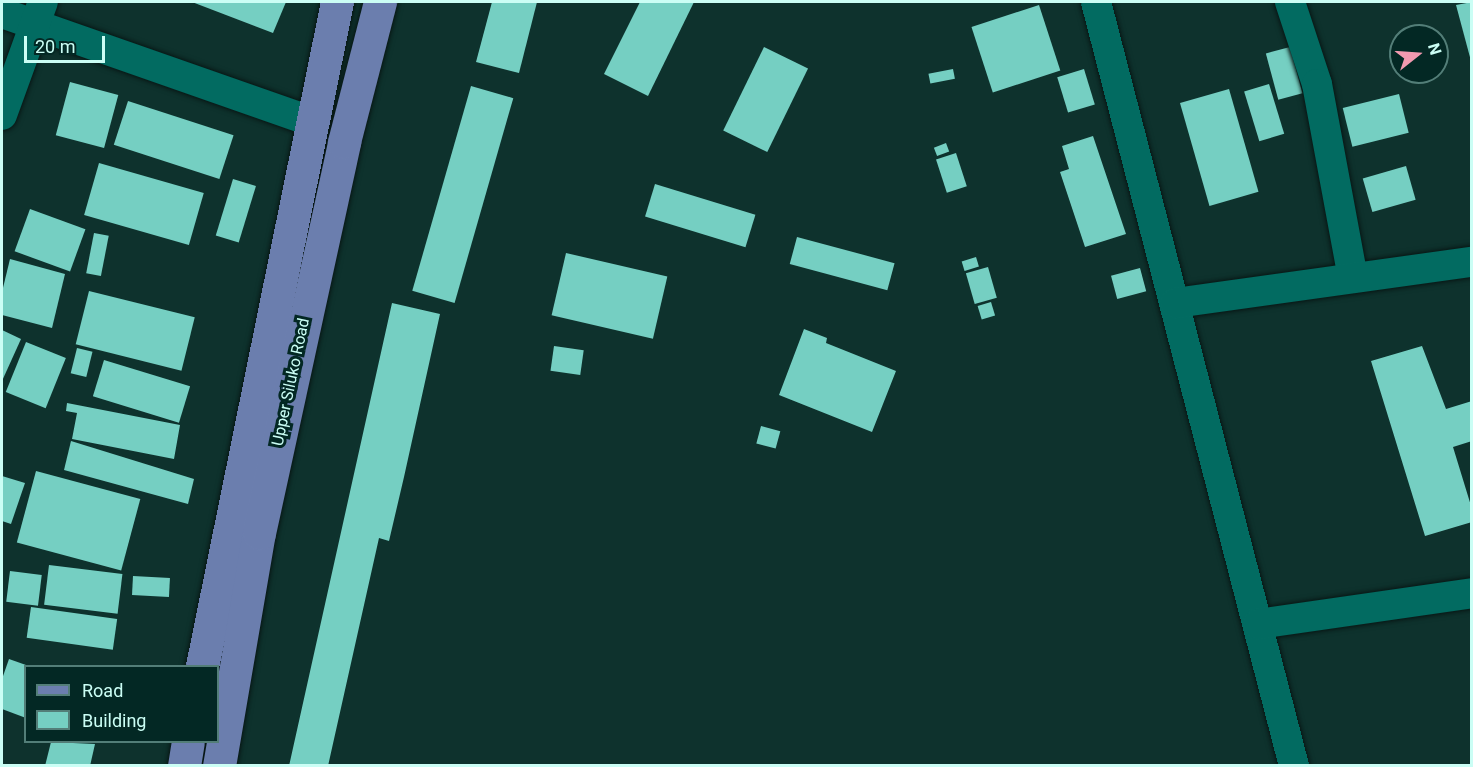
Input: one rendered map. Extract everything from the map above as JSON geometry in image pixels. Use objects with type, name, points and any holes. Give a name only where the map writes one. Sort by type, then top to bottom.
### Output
[{"type":"main road","name":"Upper Siluko Road","points":[[202,665],[310,121],[337,2]]},
{"type":"main road","name":"Upper Siluko Road","points":[[219,765],[259,533],[344,142],[380,2]]},
{"type":"main road","points":[[184,765],[188,743]]},
{"type":"street","points":[[1096,2],[1294,765]]},
{"type":"street","points":[[1290,2],[1317,84],[1353,278]]},
{"type":"street","points":[[2,13],[40,15],[310,121]]},
{"type":"street","points":[[2,115],[40,15]]},
{"type":"street","points":[[1174,303],[1472,262]]},
{"type":"street","points":[[1258,624],[1472,593]]},
{"type":"building","points":[[192,2],[286,2],[273,33]]},
{"type":"building","points":[[492,2],[537,2],[519,73],[476,62]]},
{"type":"building","points":[[640,2],[694,2],[648,96],[604,74]]},
{"type":"building","points":[[1472,2],[1472,61],[1471,61],[1456,5]]},
{"type":"building","points":[[1039,5],[1060,71],[993,93],[971,27]]},
{"type":"building","points":[[764,47],[808,68],[767,152],[723,131]]},
{"type":"building","points":[[1290,47],[1302,93],[1278,100],[1266,53]]},
{"type":"building","points":[[953,69],[955,79],[930,84],[928,74]]},
{"type":"building","points":[[1084,69],[1095,104],[1068,113],[1057,77]]},
{"type":"building","points":[[70,82],[118,95],[104,148],[56,135]]},
{"type":"building","points":[[1269,84],[1284,134],[1259,141],[1244,92]]},
{"type":"building","points":[[471,86],[513,98],[455,303],[412,291]]},
{"type":"building","points":[[1229,89],[1258,192],[1209,206],[1180,103]]},
{"type":"building","points":[[1399,94],[1409,133],[1352,147],[1343,108]]},
{"type":"building","points":[[128,101],[234,135],[219,179],[114,145]]},
{"type":"building","points":[[1093,136],[1126,234],[1085,247],[1060,172],[1069,169],[1062,146]]},
{"type":"building","points":[[946,143],[949,151],[937,156],[934,148]]},
{"type":"building","points":[[956,153],[967,186],[947,193],[936,159]]},
{"type":"building","points":[[99,163],[204,193],[189,245],[84,215]]},
{"type":"building","points":[[1406,166],[1416,200],[1372,212],[1363,178]]},
{"type":"building","points":[[233,179],[256,186],[239,242],[216,235]]},
{"type":"building","points":[[655,184],[755,215],[745,247],[645,217]]},
{"type":"building","points":[[30,209],[85,229],[70,271],[15,251]]},
{"type":"building","points":[[94,233],[109,236],[101,276],[86,273]]},
{"type":"building","points":[[797,237],[895,263],[887,290],[790,264]]},
{"type":"building","points":[[566,253],[667,276],[653,339],[552,315]]},
{"type":"building","points":[[976,257],[979,267],[965,271],[962,261]]},
{"type":"building","points":[[10,259],[65,274],[52,328],[2,315],[2,292]]},
{"type":"building","points":[[988,267],[997,298],[975,304],[966,273]]},
{"type":"building","points":[[1140,268],[1146,291],[1117,299],[1111,276]]},
{"type":"building","points":[[89,291],[195,317],[181,371],[76,344]]},
{"type":"building","points":[[991,302],[995,315],[982,319],[978,306]]},
{"type":"building","points":[[392,303],[440,314],[404,477],[389,541],[379,538],[328,766],[289,766]]},
{"type":"building","points":[[804,329],[827,338],[826,343],[896,371],[872,432],[779,395]]},
{"type":"building","points":[[2,330],[21,339],[2,381]]},
{"type":"building","points":[[26,342],[66,358],[46,408],[6,392]]},
{"type":"building","points":[[554,346],[584,350],[580,375],[551,371]]},
{"type":"building","points":[[1422,346],[1446,409],[1472,401],[1472,441],[1453,447],[1472,509],[1472,522],[1425,536],[1371,361]]},
{"type":"building","points":[[77,348],[93,352],[86,377],[71,373]]},
{"type":"building","points":[[104,360],[190,386],[179,423],[93,396]]},
{"type":"building","points":[[67,403],[180,425],[174,459],[72,439],[77,413],[66,411]]},
{"type":"building","points":[[761,426],[780,431],[776,449],[756,443]]},
{"type":"building","points":[[71,441],[194,479],[188,504],[64,470]]},
{"type":"building","points":[[36,471],[140,499],[121,570],[17,542]]},
{"type":"building","points":[[2,476],[25,483],[11,524],[2,521]]},
{"type":"building","points":[[49,565],[122,574],[118,614],[44,605]]},
{"type":"building","points":[[10,571],[42,575],[38,606],[6,602]]},
{"type":"building","points":[[133,576],[170,578],[169,597],[132,595]]},
{"type":"building","points":[[31,607],[117,619],[113,650],[27,638]]},
{"type":"building","points":[[9,659],[26,665],[24,665],[24,717],[2,709],[2,679]]},
{"type":"building","points":[[51,743],[95,744],[90,766],[45,766]]}]
